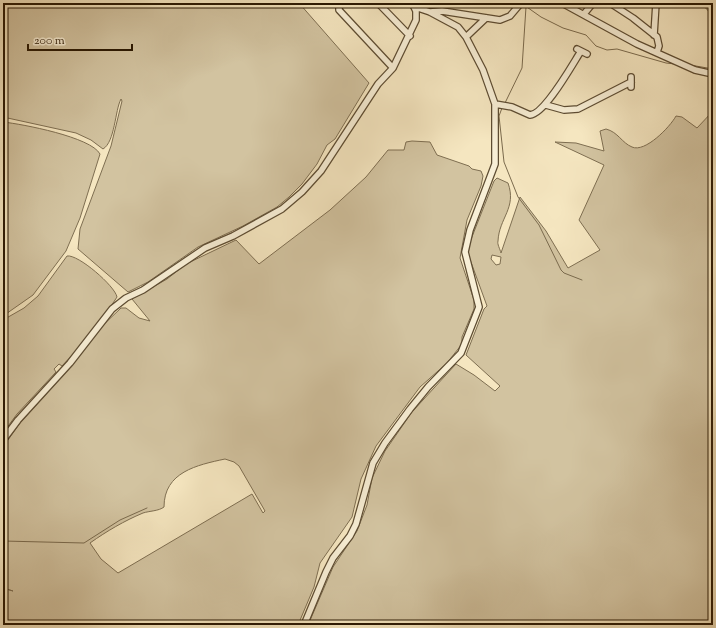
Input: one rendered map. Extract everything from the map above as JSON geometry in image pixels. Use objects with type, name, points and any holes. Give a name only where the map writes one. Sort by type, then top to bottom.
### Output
[{"type":"street","points":[[343,3],[340,10],[393,68]]},
{"type":"street","points":[[378,3],[410,36]]},
{"type":"street","points":[[430,12],[442,11],[494,20],[506,18],[521,3]]},
{"type":"street","points":[[562,3],[637,44],[687,66],[705,73],[713,74]]},
{"type":"street","points":[[584,14],[593,3]]},
{"type":"street","points":[[610,3],[633,18],[654,35],[658,40],[657,52]]},
{"type":"street","points":[[654,35],[656,3]]},
{"type":"street","points":[[3,440],[18,420],[70,363],[112,309],[205,248],[233,236],[282,209],[302,192],[321,171],[378,84],[393,68],[410,36],[416,20],[414,5]]},
{"type":"street","points":[[304,625],[333,558],[350,536],[356,524],[373,463],[385,443],[410,409],[428,387],[458,357],[477,316],[479,300],[465,252],[468,238],[495,164],[498,105],[481,64],[466,37],[458,27],[414,5]]},
{"type":"street","points":[[466,37],[486,18]]},
{"type":"street","points":[[498,105],[512,107],[530,116],[538,113],[546,105],[582,51]]},
{"type":"street","points":[[546,105],[564,110],[578,109],[631,82]]},
{"type":"shaded area","points":[[3,3],[299,3],[369,83],[335,139],[327,145],[317,164],[302,184],[289,197],[277,207],[243,226],[198,247],[148,282],[128,292],[78,249],[80,229],[111,146],[122,101],[121,99],[110,140],[103,149],[91,140],[76,133],[3,117]]},
{"type":"shaded area","points":[[701,3],[713,3],[713,16]]},
{"type":"shaded area","points":[[713,111],[713,625],[308,625],[333,567],[357,531],[367,505],[372,478],[385,451],[412,412],[456,364],[474,375],[495,391],[500,386],[466,355],[484,309],[487,306],[468,254],[468,247],[494,181],[497,178],[508,183],[510,192],[509,206],[499,233],[498,244],[501,253],[520,197],[546,231],[568,268],[600,250],[579,220],[604,165],[555,142],[576,143],[604,151],[600,131],[606,129],[610,130],[632,147],[637,148],[650,143],[657,138],[676,116],[682,117],[697,128]],"holes":[[[492,255],[501,257],[500,264],[496,265],[491,259]]]},
{"type":"shaded area","points":[[3,122],[25,125],[55,132],[84,142],[100,154],[80,218],[66,251],[33,295],[3,316]]},
{"type":"shaded area","points":[[406,142],[430,142],[437,155],[481,171],[483,176],[481,186],[467,220],[460,258],[474,300],[474,309],[462,337],[462,344],[447,363],[420,387],[376,446],[361,479],[352,517],[320,563],[314,587],[298,625],[3,625],[3,447],[20,423],[66,372],[99,329],[121,308],[126,308],[139,318],[150,321],[132,299],[167,279],[186,264],[236,240],[259,264],[330,210],[366,177],[388,150],[404,150]],"holes":[[[225,459],[234,462],[239,466],[265,511],[263,513],[252,494],[118,573],[101,559],[90,543],[129,519],[164,507],[165,495],[170,486],[176,478],[184,472],[204,464]]]},
{"type":"shaded area","points":[[67,256],[79,260],[87,265],[110,286],[117,297],[84,342],[62,366],[59,364],[54,369],[56,372],[17,414],[3,433],[3,320],[24,308],[38,296]]},
{"type":"waterway","points":[[524,5],[541,17],[563,28],[586,35],[596,46],[607,50],[617,49],[666,63],[675,64]]},
{"type":"waterway","points":[[505,103],[522,68],[526,7]]},
{"type":"waterway","points":[[690,65],[713,69]]},
{"type":"waterway","points":[[502,108],[499,116],[504,162],[518,197],[539,225],[561,270],[564,273],[582,280]]},
{"type":"waterway","points":[[3,541],[84,543],[120,520],[147,508]]}]
